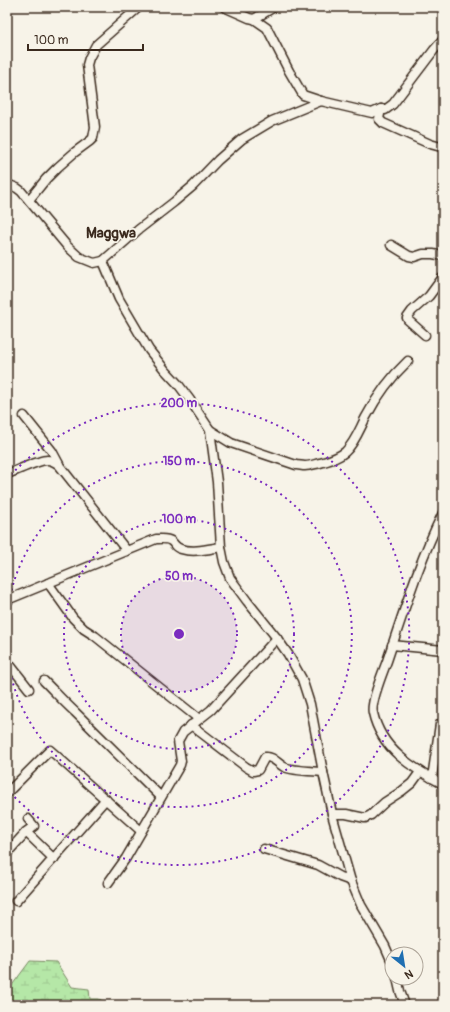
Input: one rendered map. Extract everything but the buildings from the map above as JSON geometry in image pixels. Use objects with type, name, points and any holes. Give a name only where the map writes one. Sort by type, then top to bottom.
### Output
[{"type":"street","points":[[29,200],[54,171],[93,138],[95,127],[86,65],[96,45],[139,7]]},
{"type":"street","points":[[224,7],[254,19],[267,28],[303,95],[321,101],[372,113],[381,109],[385,110],[392,104],[443,40]]},
{"type":"street","points":[[254,19],[274,7]]},
{"type":"street","points":[[7,184],[17,188],[29,200],[58,237],[79,257],[94,263],[103,261],[138,230],[188,190],[218,160],[242,139],[272,121],[321,101]]},
{"type":"street","points":[[381,109],[379,119],[383,123],[430,144],[442,147]]},
{"type":"street","points":[[391,245],[409,256],[414,257],[423,254],[433,254],[443,256]]},
{"type":"street","points":[[103,261],[119,299],[149,350],[178,384],[210,430],[231,443],[296,465],[305,466],[330,461],[347,450],[386,386],[396,372],[408,361]]},
{"type":"street","points":[[425,335],[407,318],[412,311],[428,296],[443,277]]},
{"type":"street","points":[[24,416],[52,451],[59,465],[127,551]]},
{"type":"street","points":[[210,430],[217,482],[221,547],[224,562],[230,578],[277,638],[299,672],[310,704],[332,814],[351,882],[361,905],[385,946]]},
{"type":"street","points":[[7,474],[45,460],[53,461],[59,465]]},
{"type":"street","points":[[443,513],[422,559],[392,645],[372,710],[379,730],[394,752],[420,772],[443,784]]},
{"type":"street","points":[[7,600],[156,539],[164,538],[172,542],[175,547],[186,551],[221,547]]},
{"type":"street","points":[[48,583],[73,618],[84,629],[95,636],[200,719]]},
{"type":"street","points":[[108,884],[126,858],[180,765],[181,761],[178,741],[183,732],[219,702],[277,638]]},
{"type":"street","points":[[392,645],[443,650]]},
{"type":"street","points":[[7,661],[30,689]]},
{"type":"street","points":[[44,681],[64,703],[161,796]]},
{"type":"street","points":[[432,778],[440,724]]},
{"type":"street","points":[[191,725],[253,771],[258,770],[264,758],[270,757],[283,766],[289,768],[323,772]]},
{"type":"street","points":[[7,793],[50,750],[141,831]]},
{"type":"street","points":[[332,814],[346,814],[365,818],[412,783],[420,772]]},
{"type":"street","points":[[16,901],[106,800]]},
{"type":"street","points":[[7,853],[30,825],[54,859]]},
{"type":"street","points":[[264,849],[318,865],[351,882]]},
{"type":"street","points":[[399,986],[405,1005]]},
{"type":"green space","points":[[30,961],[56,962],[72,987],[89,989],[90,999],[99,999],[106,1003],[104,1005],[7,1005],[7,992]]},
{"type":"district","name":"Maggwa","points":[[111,233]]}]
